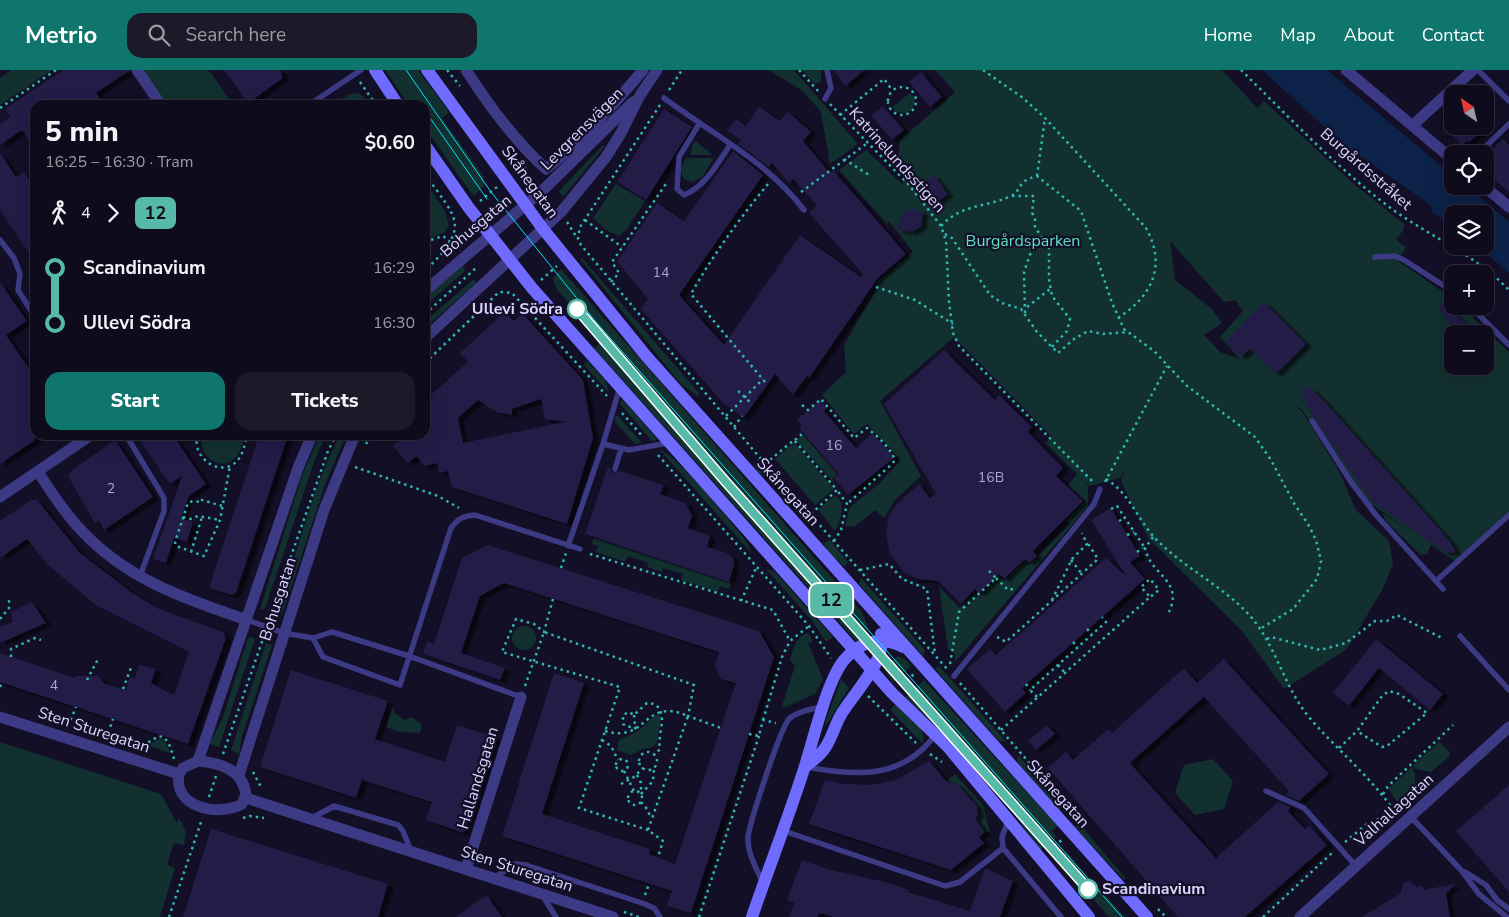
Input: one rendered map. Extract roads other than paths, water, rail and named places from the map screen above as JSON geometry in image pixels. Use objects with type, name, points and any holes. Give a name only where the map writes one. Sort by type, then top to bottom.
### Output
[{"type":"main road","points":[[374,70],[395,100]]},
{"type":"main road","name":"Skånegatan","points":[[427,70],[508,178],[543,229],[660,371],[1147,917]]},
{"type":"main road","points":[[430,151],[489,235],[532,288],[892,693],[936,735],[1009,818],[1089,917]]},
{"type":"main road","points":[[805,767],[825,749],[841,714],[872,669],[882,640],[876,614]]},
{"type":"main road","points":[[752,917],[784,831],[824,706],[839,667],[854,650],[882,640],[893,641],[907,649]]},
{"type":"street","points":[[137,70],[158,100]]},
{"type":"street","points":[[466,70],[493,111],[532,157],[546,169],[572,148],[599,121],[643,70]]},
{"type":"street","name":"Levgrensvägen","points":[[543,229],[561,212],[606,157],[621,133],[639,96],[657,70]]},
{"type":"street","points":[[1346,70],[1444,152]]},
{"type":"street","points":[[1413,125],[1473,70]]},
{"type":"street","name":"Levgrensvägen","points":[[526,205],[639,96]]},
{"type":"street","points":[[1494,194],[1509,207]]},
{"type":"street","name":"Bohusgatan","points":[[430,287],[526,205]]},
{"type":"street","points":[[430,333],[543,229]]},
{"type":"street","points":[[0,497],[84,440]]},
{"type":"street","name":"Bohusgatan","points":[[198,761],[310,440]]},
{"type":"street","name":"Bohusgatan","points":[[239,775],[324,510],[353,440]]},
{"type":"street","points":[[38,472],[80,530],[98,547],[140,578],[188,600],[246,620]]},
{"type":"street","name":"Hallandsgatan","points":[[466,870],[521,697]]},
{"type":"street","name":"Sten Sturegatan","points":[[0,717],[178,774]]},
{"type":"street","name":"Valhallagatan","points":[[1300,917],[1509,727]]},
{"type":"street","points":[[198,761],[233,769],[239,775],[245,787],[246,798],[242,804],[229,810],[204,814],[185,796],[179,783],[178,774],[183,768],[198,761]]},
{"type":"street","name":"Sten Sturegatan","points":[[246,798],[613,917]]},
{"type":"lane","points":[[826,70],[831,88],[826,99]]},
{"type":"lane","points":[[1478,70],[1509,100]]},
{"type":"lane","points":[[316,100],[358,72]]},
{"type":"lane","points":[[664,98],[774,178],[794,197],[804,210]]},
{"type":"lane","points":[[698,124],[679,157],[676,175],[677,189],[684,195],[694,191],[708,177],[730,145]]},
{"type":"lane","points":[[1487,145],[1509,124]]},
{"type":"lane","points":[[0,240],[14,258],[20,274],[18,290],[30,309]]},
{"type":"lane","points":[[1375,257],[1395,256],[1444,286]]},
{"type":"lane","points":[[1479,315],[1509,345]]},
{"type":"lane","points":[[568,546],[603,444],[620,387]]},
{"type":"lane","points":[[1312,421],[1351,482],[1376,515],[1443,589]]},
{"type":"lane","points":[[129,440],[164,498],[164,511],[140,578]]},
{"type":"lane","points":[[603,444],[621,449],[670,443]]},
{"type":"lane","points":[[616,469],[621,449]]},
{"type":"lane","points":[[954,676],[1026,590],[1094,504],[1100,489]]},
{"type":"lane","points":[[313,638],[323,657],[400,685],[451,528],[463,516],[474,515],[580,549]]},
{"type":"lane","points":[[1436,581],[1509,515]]},
{"type":"lane","points":[[246,620],[284,633],[313,638],[332,632],[409,656],[521,697]]},
{"type":"lane","points":[[1460,636],[1509,690]]},
{"type":"lane","points":[[763,884],[753,862],[748,839],[754,815],[788,719],[800,712],[824,706]]},
{"type":"lane","points":[[805,767],[842,774],[857,774],[902,764],[924,750],[936,735]]},
{"type":"lane","points":[[1266,791],[1304,808],[1356,866]]},
{"type":"lane","points":[[311,819],[334,806],[380,820],[398,826],[404,831],[411,852]]},
{"type":"lane","points":[[1411,817],[1461,870],[1479,894],[1507,917]]},
{"type":"lane","points":[[1009,818],[1002,837],[1003,848],[1061,917]]},
{"type":"lane","points":[[784,831],[945,886],[960,882],[1003,848]]},
{"type":"lane","points":[[494,878],[515,864],[526,865],[642,903],[654,908],[660,917]]},
{"type":"lane","points":[[1461,870],[1486,884],[1497,900],[1509,909]]},
{"type":"lane","points":[[540,893],[556,917]]},
{"type":"water","points":[[1262,70],[1327,70],[1444,168],[1444,195],[1477,195],[1489,205],[1444,205],[1444,220],[1432,212],[1431,205],[1347,147]]},
{"type":"water","points":[[1494,209],[1509,222],[1509,273],[1488,255],[1494,255]]},
{"type":"tram line","points":[[406,70],[427,100]]},
{"type":"tram line","points":[[430,104],[491,192],[596,322],[1122,917]]},
{"type":"tram line","points":[[430,118],[487,199]]},
{"type":"tram line","name":"12","points":[[577,309],[725,481],[1088,889]]},
{"type":"tram line","points":[[840,610],[900,678]]},
{"type":"place","name":"Ullevi Södra","points":[[577,309]]},
{"type":"place","name":"Scandinavium","points":[[1088,889]]},
{"type":"park label","name":"Burgårdsparken","points":[[1023,241]]}]
